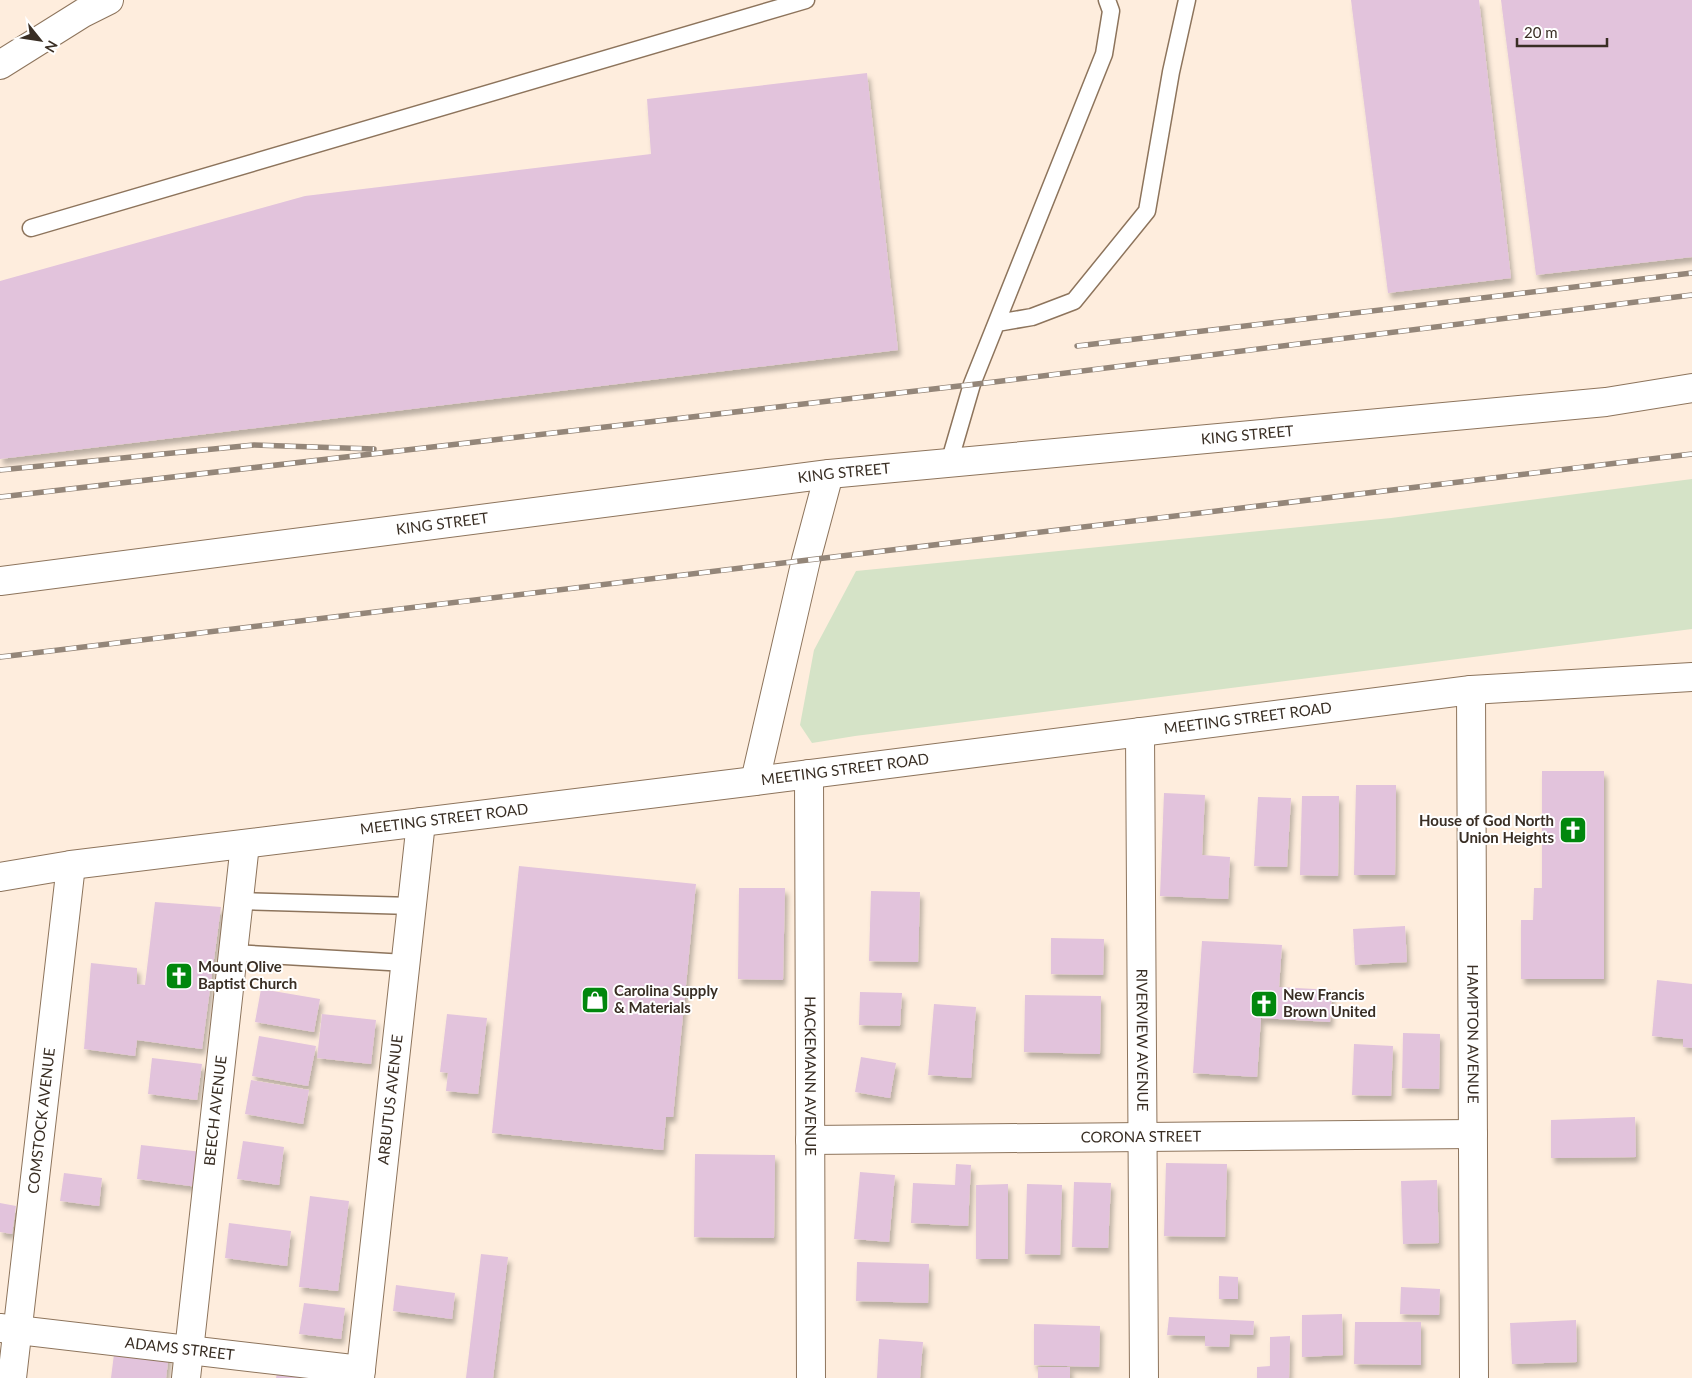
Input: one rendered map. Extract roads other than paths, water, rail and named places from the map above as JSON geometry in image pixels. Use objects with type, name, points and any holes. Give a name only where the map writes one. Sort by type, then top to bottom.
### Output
[{"type":"main road","points":[[0,65],[83,13],[109,0]]},
{"type":"main road","points":[[0,42],[83,13]]},
{"type":"main road","name":"KING STREET","points":[[0,581],[829,474],[1606,402],[1692,388]]},
{"type":"main road","points":[[755,781],[806,560],[829,474]]},
{"type":"main road","name":"MEETING STREET ROAD","points":[[0,877],[71,865],[1471,690],[1692,677]]},
{"type":"main road","name":"HAMPTON AVENUE","points":[[1471,690],[1474,1378]]},
{"type":"main road","name":"RIVERVIEW AVENUE","points":[[1140,732],[1144,1378]]},
{"type":"main road","name":"HACKEMANN AVENUE","points":[[809,774],[811,1378]]},
{"type":"main road","name":"ARBUTUS AVENUE","points":[[360,1374],[421,822]]},
{"type":"main road","name":"BEECH AVENUE","points":[[186,1378],[245,844]]},
{"type":"main road","name":"COMSTOCK AVENUE","points":[[12,1378],[8,1329],[71,865]]},
{"type":"main road","name":"CORONA STREET","points":[[810,1140],[1473,1134]]},
{"type":"main road","name":"ADAMS STREET","points":[[8,1329],[189,1350],[360,1374]]},
{"type":"lane","points":[[31,228],[806,0]]},
{"type":"lane","points":[[948,463],[972,384],[1104,54],[1111,11],[1107,0]]},
{"type":"lane","points":[[997,323],[1032,317],[1074,301],[1147,211],[1170,72],[1186,0]]},
{"type":"lane","points":[[238,901],[412,906]]},
{"type":"lane","points":[[233,953],[406,963]]},
{"type":"railway","points":[[1077,346],[1692,273]]},
{"type":"railway","points":[[0,497],[994,382],[1692,295]]},
{"type":"railway","points":[[0,470],[254,445],[374,449]]},
{"type":"railway","points":[[0,657],[1692,454]]},
{"type":"place","name":"House of God North Union Heights","points":[[1573,830]]},
{"type":"place","name":"Mount Olive Baptist Church","points":[[179,976]]},
{"type":"place","name":"Carolina Supply & Materials","points":[[595,1000]]},
{"type":"place","name":"New Francis Brown United","points":[[1264,1004]]}]
